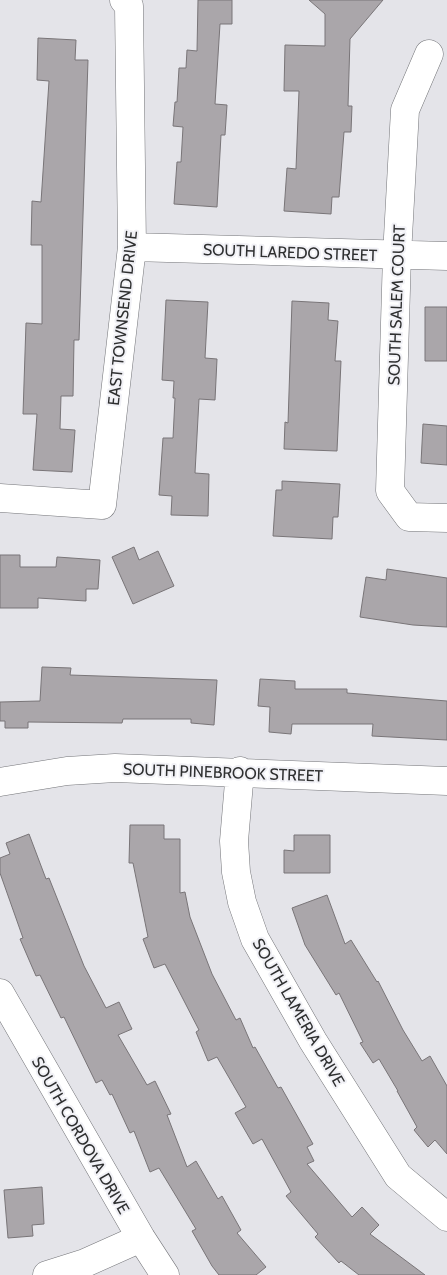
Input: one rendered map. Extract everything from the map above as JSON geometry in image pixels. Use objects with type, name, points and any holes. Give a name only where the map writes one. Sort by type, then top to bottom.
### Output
[{"type":"street","name":"EAST TOWNSEND DRIVE","points":[[0,498],[102,505],[132,247],[129,6],[124,0]]},
{"type":"street","name":"SOUTH SALEM COURT","points":[[430,54],[405,110],[397,255],[390,491],[409,517],[447,518]]},
{"type":"street","name":"SOUTH LAREDO STREET","points":[[132,247],[447,256]]},
{"type":"street","name":"SOUTH PINEBROOK STREET","points":[[0,782],[67,771],[115,768],[240,771],[447,781]]},
{"type":"street","name":"SOUTH LAMERIA DRIVE","points":[[240,771],[234,840],[236,872],[242,902],[255,939],[313,1041],[398,1176],[447,1217]]},
{"type":"street","name":"SOUTH CORDOVA DRIVE","points":[[0,993],[140,1238],[165,1275]]},
{"type":"street","points":[[47,1275],[85,1263],[140,1238]]},
{"type":"building","points":[[198,0],[232,0],[232,24],[220,24],[215,104],[227,105],[225,135],[221,135],[217,207],[174,204],[177,162],[181,162],[183,127],[173,126],[175,102],[177,102],[179,68],[186,68],[187,50],[197,51]]},
{"type":"building","points":[[309,0],[383,0],[350,39],[348,106],[352,106],[351,132],[344,132],[339,197],[332,197],[331,214],[284,211],[287,168],[296,169],[299,91],[284,91],[285,45],[325,46],[325,14]]},
{"type":"building","points":[[38,38],[76,40],[75,60],[88,60],[79,340],[74,340],[73,396],[61,396],[60,429],[75,430],[72,472],[33,470],[37,414],[23,414],[26,323],[42,324],[42,245],[31,245],[32,201],[41,202],[49,81],[37,80]]},
{"type":"building","points":[[166,300],[208,302],[205,358],[217,359],[215,400],[199,399],[195,473],[209,474],[208,516],[171,515],[172,496],[159,495],[163,438],[173,438],[175,398],[173,398],[174,381],[162,380]]},
{"type":"building","points":[[292,301],[329,303],[328,320],[338,321],[335,361],[341,361],[337,451],[284,449],[285,422],[288,423]]},
{"type":"building","points":[[425,307],[447,307],[447,361],[425,361]]},
{"type":"building","points":[[423,424],[447,426],[447,465],[421,463]]},
{"type":"building","points":[[282,481],[340,484],[338,517],[333,517],[332,539],[273,536],[276,490],[282,490]]},
{"type":"building","points":[[134,547],[139,560],[158,551],[174,586],[133,604],[112,557]]},
{"type":"building","points":[[0,555],[20,555],[20,567],[56,567],[57,557],[100,560],[98,589],[86,589],[86,601],[38,598],[38,608],[0,608]]},
{"type":"building","points":[[387,569],[447,578],[447,627],[413,625],[360,617],[366,577],[386,580]]},
{"type":"building","points":[[42,667],[71,668],[70,675],[217,680],[214,725],[191,723],[191,719],[123,719],[122,723],[28,722],[28,728],[5,728],[5,721],[0,721],[0,702],[40,701]]},
{"type":"building","points":[[260,679],[295,681],[295,689],[347,689],[347,693],[447,701],[447,740],[372,736],[373,724],[292,724],[291,734],[269,732],[270,707],[258,706]]},
{"type":"building","points":[[130,825],[164,825],[164,839],[180,839],[180,893],[185,892],[190,917],[212,974],[236,1020],[240,1018],[253,1048],[255,1047],[278,1088],[281,1087],[313,1144],[307,1147],[314,1161],[307,1164],[352,1217],[362,1207],[379,1225],[370,1234],[425,1275],[359,1275],[341,1261],[339,1263],[315,1237],[318,1234],[286,1196],[291,1192],[262,1139],[253,1144],[235,1113],[246,1107],[217,1057],[208,1061],[196,1032],[199,1030],[165,964],[154,968],[143,939],[148,937],[133,863],[129,863]]},
{"type":"building","points":[[29,834],[46,879],[49,878],[84,966],[106,1008],[119,1002],[132,1029],[118,1035],[147,1085],[155,1081],[171,1114],[167,1115],[187,1167],[196,1161],[218,1199],[222,1196],[241,1230],[237,1233],[266,1267],[256,1275],[219,1275],[212,1266],[192,1231],[196,1229],[159,1168],[150,1172],[134,1131],[130,1133],[112,1094],[110,1095],[102,1080],[96,1083],[64,1017],[61,1018],[40,975],[36,976],[20,939],[23,938],[0,873],[0,858],[10,854],[6,843]]},
{"type":"building","points":[[294,835],[330,835],[330,873],[284,873],[284,850],[294,851]]},
{"type":"building","points":[[327,895],[345,944],[351,940],[378,981],[403,1030],[422,1061],[430,1056],[447,1086],[447,1154],[435,1140],[428,1147],[414,1130],[417,1127],[398,1091],[379,1059],[373,1063],[360,1043],[363,1042],[339,993],[336,995],[305,945],[292,908]]},
{"type":"building","points":[[42,1187],[44,1224],[32,1225],[33,1236],[8,1238],[4,1190]]}]
